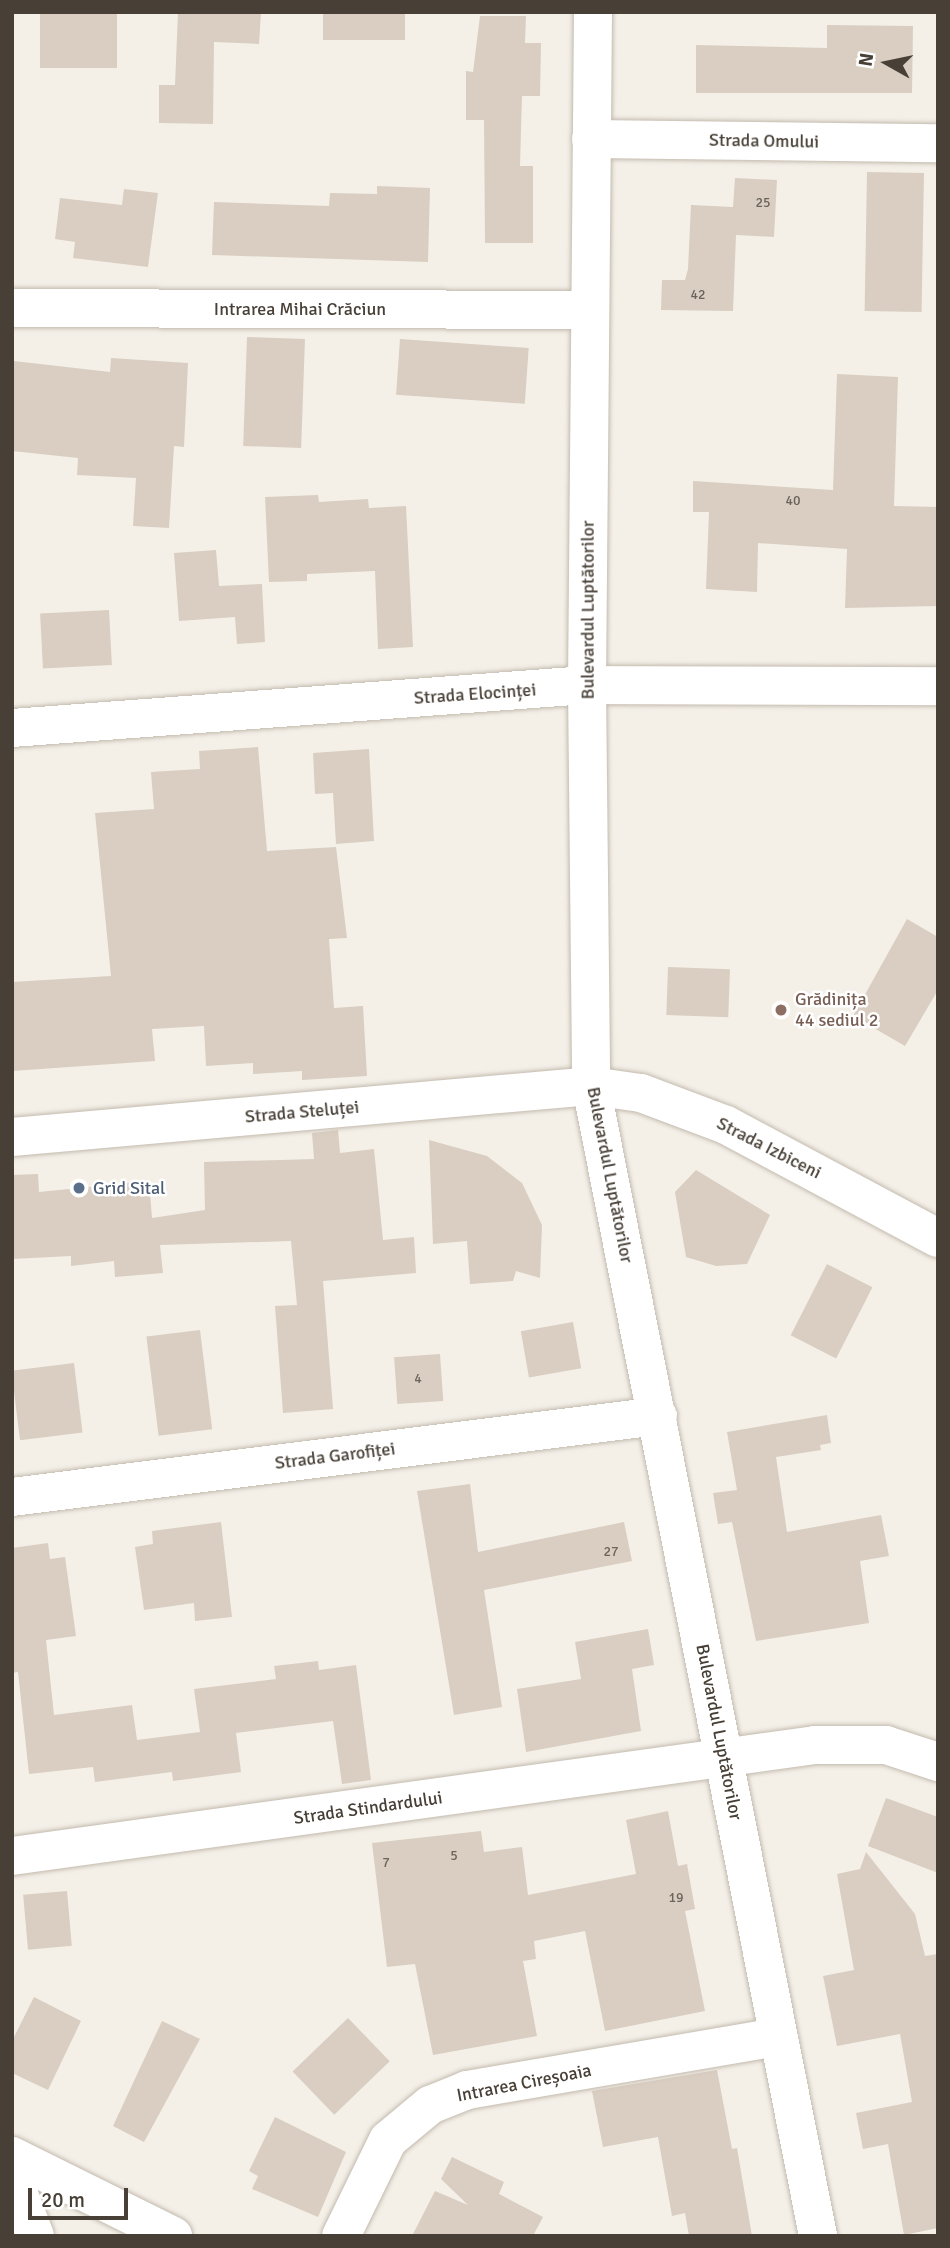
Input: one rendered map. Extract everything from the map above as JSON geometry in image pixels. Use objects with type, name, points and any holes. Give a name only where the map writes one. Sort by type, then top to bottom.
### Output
[{"type":"street","name":"Bulevardul Luptătorilor","points":[[593,12],[587,685],[591,1086],[818,2236]]},
{"type":"street","name":"Strada Omului","points":[[591,139],[938,143]]},
{"type":"street","name":"Intrarea Mihai Crăciun","points":[[12,308],[589,310]]},
{"type":"street","name":"Strada Elocinței","points":[[12,728],[587,685],[938,687]]},
{"type":"street","name":"Strada Steluței","points":[[12,1137],[591,1086]]},
{"type":"street","name":"Strada Izbiceni","points":[[591,1086],[641,1093],[726,1125],[938,1238]]},
{"type":"street","name":"Strada Garofiței","points":[[12,1497],[658,1416]]},
{"type":"street","name":"Strada Stindardului","points":[[12,1856],[848,1743],[886,1745],[938,1762]]},
{"type":"street","name":"Intrarea Cireșoaia","points":[[341,2236],[388,2140],[430,2105],[467,2090],[778,2037]]},
{"type":"street","points":[[12,2156],[173,2236]]},
{"type":"street","points":[[12,2176],[35,2236]]},
{"type":"building","points":[[40,12],[117,12],[117,68],[40,68]]},
{"type":"building","points":[[178,12],[261,12],[259,44],[214,42],[213,124],[159,123],[159,85],[175,85]]},
{"type":"building","points":[[323,12],[405,12],[405,40],[323,40]]},
{"type":"building","points":[[480,16],[526,16],[525,43],[541,43],[540,96],[522,96],[520,166],[533,166],[533,243],[485,243],[484,120],[466,120],[466,71],[473,72]]},
{"type":"building","points":[[827,25],[913,26],[912,93],[696,93],[696,45],[827,48]]},
{"type":"building","points":[[867,172],[924,173],[922,312],[865,311]]},
{"type":"building","points":[[735,178],[777,180],[774,237],[736,235],[733,311],[661,310],[662,280],[685,280],[688,269],[691,205],[733,207]]},
{"type":"building","points":[[377,186],[430,188],[428,262],[212,255],[214,202],[329,206],[330,193],[377,194]]},
{"type":"building","points":[[124,189],[158,193],[148,267],[73,258],[75,242],[55,239],[60,198],[122,205]]},
{"type":"building","points":[[247,337],[305,339],[301,448],[243,446]]},
{"type":"building","points":[[400,339],[529,348],[525,404],[396,395]]},
{"type":"building","points":[[111,358],[188,363],[184,447],[174,446],[169,528],[133,526],[136,478],[77,475],[78,458],[12,451],[14,361],[110,372]]},
{"type":"building","points":[[837,374],[898,377],[894,506],[938,507],[938,606],[845,608],[847,549],[758,543],[757,592],[706,589],[709,512],[693,512],[693,481],[833,490]]},
{"type":"building","points":[[318,495],[319,502],[368,499],[369,508],[406,506],[413,647],[378,649],[375,571],[307,574],[307,581],[269,582],[265,497]]},
{"type":"building","points":[[216,550],[219,586],[262,584],[265,642],[237,644],[235,617],[179,621],[174,553]]},
{"type":"building","points":[[109,610],[112,665],[43,669],[40,614]]},
{"type":"building","points":[[258,747],[267,851],[336,847],[347,938],[329,939],[334,1008],[363,1006],[367,1076],[302,1080],[302,1071],[253,1074],[253,1063],[206,1066],[204,1026],[152,1029],[155,1061],[12,1071],[12,982],[111,976],[95,813],[154,809],[151,772],[200,769],[199,751]]},
{"type":"building","points":[[369,749],[374,841],[336,844],[333,793],[315,794],[313,753]]},
{"type":"building","points":[[907,919],[938,937],[938,990],[905,1046],[853,1016]]},
{"type":"building","points":[[668,967],[730,969],[728,1017],[666,1015]]},
{"type":"building","points":[[338,1130],[340,1153],[374,1149],[383,1240],[414,1237],[416,1273],[323,1281],[333,1409],[283,1413],[275,1306],[297,1305],[291,1241],[160,1245],[163,1273],[115,1277],[114,1261],[71,1266],[71,1256],[12,1259],[12,1175],[38,1174],[39,1192],[149,1181],[152,1218],[205,1210],[204,1162],[314,1159],[312,1133]]},
{"type":"building","points":[[429,1140],[487,1156],[522,1183],[542,1225],[540,1278],[516,1271],[513,1281],[470,1284],[467,1241],[433,1244]]},
{"type":"building","points":[[696,1170],[770,1215],[747,1264],[716,1266],[686,1257],[675,1192]]},
{"type":"building","points":[[827,1264],[872,1287],[836,1358],[791,1335]]},
{"type":"building","points":[[573,1322],[581,1368],[529,1377],[521,1331]]},
{"type":"building","points":[[200,1330],[212,1429],[159,1436],[146,1337]]},
{"type":"building","points":[[440,1354],[443,1401],[397,1404],[394,1357]]},
{"type":"building","points":[[74,1363],[83,1432],[20,1440],[12,1371]]},
{"type":"building","points":[[827,1415],[831,1443],[820,1445],[821,1450],[776,1457],[787,1532],[881,1515],[889,1556],[860,1561],[869,1623],[756,1641],[732,1522],[718,1524],[713,1493],[737,1490],[727,1432]]},
{"type":"building","points":[[470,1484],[478,1552],[624,1522],[632,1561],[484,1590],[502,1707],[454,1715],[417,1491]]},
{"type":"building","points":[[221,1522],[232,1617],[195,1621],[194,1603],[144,1610],[135,1547],[153,1544],[152,1531]]},
{"type":"building","points":[[48,1543],[50,1559],[65,1557],[76,1636],[46,1640],[54,1715],[132,1705],[137,1740],[200,1732],[194,1689],[276,1679],[274,1666],[318,1661],[319,1670],[356,1665],[371,1780],[342,1784],[333,1721],[236,1733],[241,1772],[173,1781],[172,1772],[95,1782],[93,1767],[29,1774],[18,1672],[12,1673],[12,1548]]},
{"type":"building","points":[[648,1629],[654,1665],[632,1669],[641,1731],[526,1752],[517,1689],[581,1679],[575,1642]]},
{"type":"building","points":[[886,1798],[938,1817],[938,1873],[868,1846]]},
{"type":"building","points":[[668,1811],[678,1866],[687,1864],[695,1909],[685,1911],[705,2011],[605,2031],[585,1931],[534,1941],[536,1959],[523,1961],[537,2036],[433,2055],[415,1964],[387,1967],[372,1843],[481,1831],[484,1852],[522,1847],[528,1895],[636,1874],[626,1820]]},
{"type":"building","points":[[866,1852],[915,1914],[925,1956],[938,1954],[938,2228],[904,2235],[888,2144],[863,2149],[856,2113],[912,2102],[900,2034],[837,2046],[823,1976],[854,1970],[837,1874],[860,1869]]},
{"type":"building","points":[[67,1891],[72,1946],[28,1950],[23,1895]]},
{"type":"building","points":[[34,1997],[81,2021],[48,2090],[12,2073],[12,2041]]},
{"type":"building","points":[[348,2018],[390,2061],[334,2115],[293,2071]]},
{"type":"building","points":[[162,2021],[200,2039],[144,2142],[113,2126]]},
{"type":"building","points":[[717,2070],[732,2149],[737,2148],[752,2236],[689,2236],[685,2213],[672,2216],[658,2137],[603,2147],[592,2091]]},
{"type":"building","points":[[275,2117],[346,2152],[318,2217],[252,2189],[258,2176],[249,2171]]},
{"type":"building","points":[[452,2157],[504,2182],[499,2194],[543,2217],[534,2234],[539,2236],[412,2236],[435,2191],[468,2205],[441,2179]]},
{"type":"place","name":"Grădinița 44 sediul 2","points":[[781,1010]]},
{"type":"place","name":"Grid Sital","points":[[79,1188]]}]
